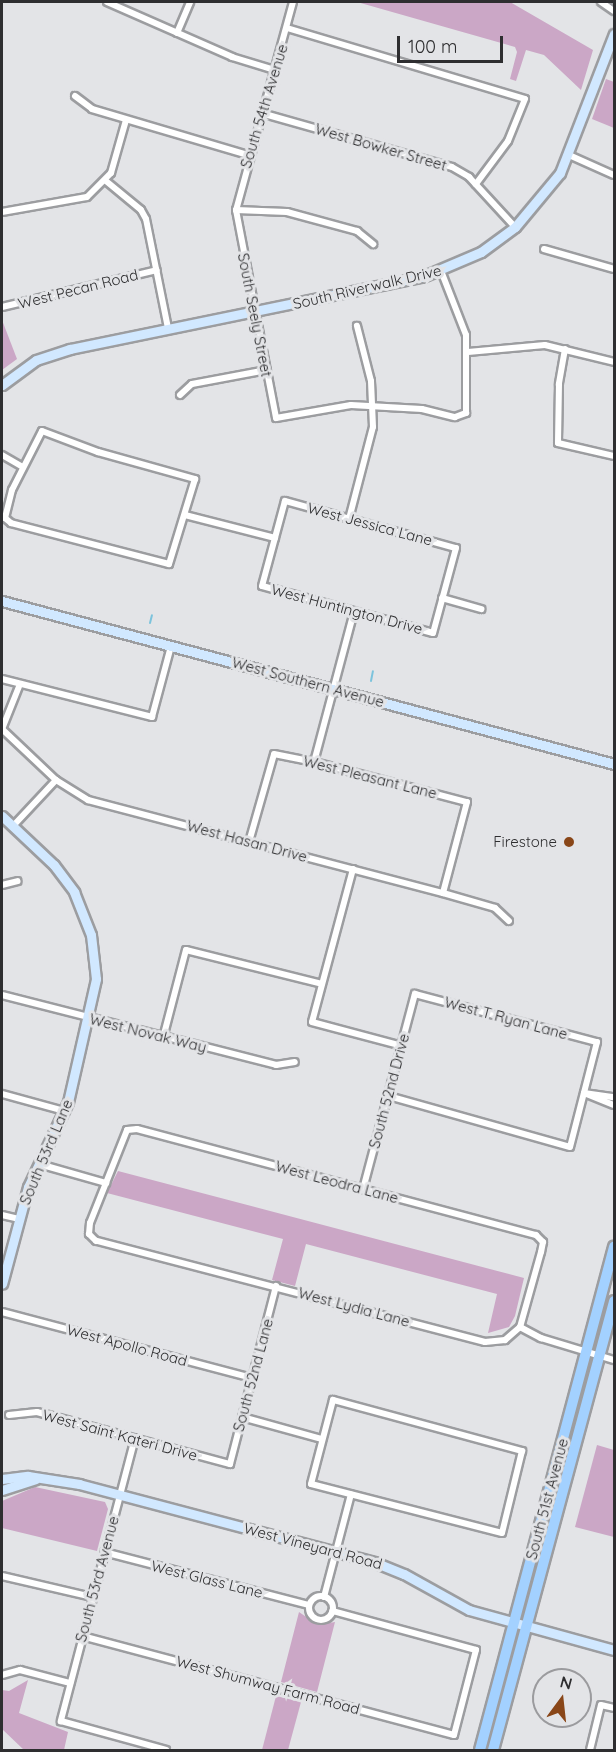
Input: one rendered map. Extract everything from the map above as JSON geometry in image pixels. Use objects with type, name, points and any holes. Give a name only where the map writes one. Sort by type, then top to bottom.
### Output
[{"type":"main road","name":"South 51st Avenue","points":[[480,1750],[615,1247]]},
{"type":"main road","name":"South 51st Avenue","points":[[493,1750],[598,1356],[615,1301]]},
{"type":"street","points":[[107,2],[177,33],[275,70]]},
{"type":"street","points":[[177,33],[190,2]]},
{"type":"street","name":"South 54th Avenue","points":[[236,210],[248,155],[275,70],[292,2]]},
{"type":"street","points":[[601,2],[615,11]]},
{"type":"street","points":[[287,28],[525,99],[508,141],[476,184]]},
{"type":"street","name":"South Riverwalk Drive","points":[[2,385],[51,354],[441,271],[481,252],[515,227],[547,191],[569,155],[615,34]]},
{"type":"street","points":[[75,96],[92,109],[248,155]]},
{"type":"street","name":"West Bowker Street","points":[[261,113],[452,167],[476,184],[515,227]]},
{"type":"street","points":[[2,212],[87,197],[106,181],[126,120]]},
{"type":"street","points":[[569,155],[615,175]]},
{"type":"street","points":[[106,181],[141,210],[157,270],[168,328]]},
{"type":"street","points":[[236,210],[287,212],[357,231],[373,244]]},
{"type":"street","name":"South Seely Street","points":[[236,210],[276,418],[373,404]]},
{"type":"street","points":[[544,249],[615,269]]},
{"type":"street","name":"West Pecan Road","points":[[2,307],[157,270]]},
{"type":"street","points":[[373,404],[455,417],[466,413],[468,352],[466,335],[441,271]]},
{"type":"street","points":[[349,519],[373,427],[373,404],[357,326]]},
{"type":"street","points":[[468,352],[545,345],[615,362]]},
{"type":"street","points":[[565,349],[559,384],[558,443],[615,456]]},
{"type":"street","points":[[180,395],[192,384],[267,370]]},
{"type":"street","points":[[42,431],[98,452],[195,479],[169,564],[5,518],[12,490],[23,467],[42,431]]},
{"type":"street","points":[[2,455],[23,467]]},
{"type":"street","name":"West Jessica Lane","points":[[275,538],[285,501],[456,548],[442,598]]},
{"type":"street","points":[[185,515],[275,538]]},
{"type":"street","name":"West Huntington Drive","points":[[275,538],[262,586],[433,633],[442,598]]},
{"type":"street","points":[[442,598],[481,609]]},
{"type":"street","name":"West Southern Avenue","points":[[2,601],[615,764]]},
{"type":"street","points":[[314,762],[354,612]]},
{"type":"street","points":[[2,680],[152,717],[171,646]]},
{"type":"street","points":[[2,729],[20,684]]},
{"type":"street","name":"West Hasan Drive","points":[[2,729],[56,780],[88,800],[444,893],[495,908],[509,921]]},
{"type":"street","name":"West Pleasant Lane","points":[[249,842],[274,754],[314,762],[467,802],[444,893]]},
{"type":"street","points":[[13,826],[56,780]]},
{"type":"street","name":"South 53rd Lane","points":[[2,816],[54,865],[84,912],[96,968],[90,1019],[64,1111],[39,1164],[19,1219],[2,1284]]},
{"type":"street","points":[[353,868],[312,1022],[402,1046]]},
{"type":"street","points":[[2,885],[18,881]]},
{"type":"street","points":[[163,1038],[186,950],[322,984]]},
{"type":"street","name":"West T Ryan Lane","points":[[415,994],[597,1042],[584,1093]]},
{"type":"street","name":"South 52nd Drive","points":[[363,1189],[415,994]]},
{"type":"street","name":"West Novak Way","points":[[2,995],[163,1038],[276,1065],[295,1062]]},
{"type":"street","points":[[584,1093],[615,1097]]},
{"type":"street","points":[[584,1093],[615,1105]]},
{"type":"street","points":[[388,1096],[570,1147],[584,1093]]},
{"type":"street","points":[[2,1094],[64,1111]]},
{"type":"street","name":"West Leodra Lane","points":[[105,1183],[128,1130],[536,1235],[543,1242],[520,1327]]},
{"type":"street","points":[[39,1164],[105,1183]]},
{"type":"street","name":"West Lydia Lane","points":[[105,1183],[89,1234],[96,1241],[485,1342],[505,1340],[520,1327]]},
{"type":"street","points":[[2,1215],[19,1219]]},
{"type":"street","name":"South 52nd Lane","points":[[230,1464],[276,1286]]},
{"type":"street","name":"West Apollo Road","points":[[2,1312],[252,1378]]},
{"type":"street","points":[[520,1327],[541,1338],[615,1360]]},
{"type":"street","points":[[333,1400],[522,1451],[502,1533],[311,1484],[322,1439],[333,1400]]},
{"type":"street","name":"West Saint Kateri Drive","points":[[9,1415],[37,1412],[230,1464]]},
{"type":"street","points":[[242,1417],[322,1439]]},
{"type":"street","name":"South 53rd Avenue","points":[[135,1438],[61,1721],[166,1750]]},
{"type":"street","name":"West Vineyard Road","points":[[2,1479],[70,1482],[388,1566],[457,1605],[514,1624],[615,1650]]},
{"type":"street","points":[[2,1490],[35,1479]]},
{"type":"street","points":[[324,1597],[351,1494]]},
{"type":"street","name":"West Glass Lane","points":[[104,1552],[309,1605]]},
{"type":"street","points":[[2,1576],[92,1597]]},
{"type":"street","points":[[317,1597],[324,1597],[332,1604],[332,1611],[324,1619],[316,1619],[309,1605],[317,1597]]},
{"type":"street","name":"West Shumway Farm Road","points":[[82,1636],[454,1734],[476,1650],[332,1611]]},
{"type":"street","points":[[3,1675],[20,1670],[70,1683]]},
{"type":"street","points":[[590,1750],[602,1705],[615,1708]]},
{"type":"shaded area","points":[[357,2],[510,2],[593,50],[581,90],[544,55],[526,50],[516,81],[510,79],[517,52],[515,47]]},
{"type":"shaded area","points":[[606,79],[614,82],[614,128],[592,119]]},
{"type":"shaded area","points":[[2,320],[17,359],[2,370]]},
{"type":"shaded area","points":[[118,1171],[524,1278],[515,1316],[509,1327],[488,1333],[497,1294],[306,1244],[295,1286],[272,1280],[283,1239],[107,1193]]},
{"type":"shaded area","points":[[597,1445],[614,1450],[614,1537],[575,1527]]},
{"type":"shaded area","points":[[35,1487],[105,1502],[108,1509],[97,1551],[2,1528],[2,1501]]},
{"type":"shaded area","points":[[299,1612],[318,1625],[335,1622],[317,1692],[281,1682]]},
{"type":"shaded area","points":[[28,1680],[19,1713],[68,1732],[64,1750],[24,1750],[2,1729],[2,1690],[9,1691]]},
{"type":"shaded area","points":[[276,1696],[301,1702],[288,1750],[262,1750]]},
{"type":"waterway","points":[[150,623],[152,615]]},
{"type":"waterway","points":[[371,681],[373,671]]},
{"type":"place","name":"Firestone","points":[[569,842]]}]
